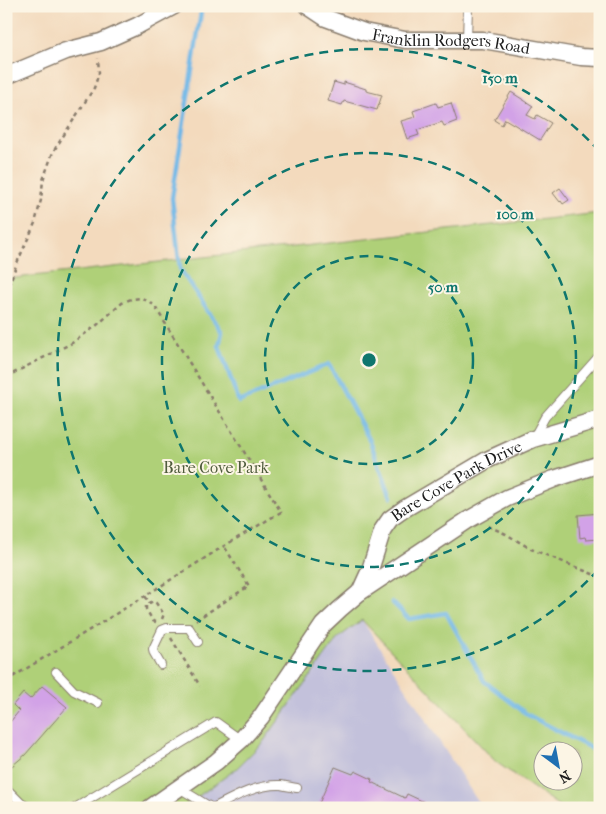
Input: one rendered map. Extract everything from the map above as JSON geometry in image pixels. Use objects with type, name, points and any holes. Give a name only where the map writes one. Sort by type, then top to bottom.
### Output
[{"type":"street","points":[[6,76],[56,55],[95,44],[137,26],[174,6]]},
{"type":"street","name":"Franklin Rodgers Road","points":[[308,6],[326,18],[364,32],[405,40],[484,40],[581,57],[600,58]]},
{"type":"street","name":"Bare Cove Park Drive","points":[[360,592],[370,570],[382,529],[390,518],[487,460],[533,439],[600,419]]},
{"type":"street","name":"Bare Cove Park Drive","points":[[150,808],[216,762],[241,740],[261,718],[323,625],[360,592],[468,520],[507,498],[554,479],[600,464]]},
{"type":"lane","points":[[468,6],[468,40]]},
{"type":"lane","points":[[533,439],[545,417],[600,355]]},
{"type":"lane","points":[[161,665],[154,653],[154,649],[162,630],[167,628],[189,628],[198,642]]},
{"type":"lane","points":[[56,672],[74,690],[98,703]]},
{"type":"lane","points":[[75,808],[216,722],[241,740]]},
{"type":"lane","points":[[179,788],[213,808],[240,794],[262,787],[280,785],[296,788]]},
{"type":"lane","points":[[6,788],[21,803],[30,808]]},
{"type":"path","points":[[6,293],[16,263],[35,223],[41,200],[43,180],[54,152],[94,88],[99,73],[99,60],[95,44]]},
{"type":"path","points":[[6,376],[72,343],[96,326],[122,303],[142,298],[154,305],[281,512],[6,681]]},
{"type":"path","points":[[468,520],[506,534],[531,549],[600,577]]},
{"type":"path","points":[[185,628],[249,586],[224,546]]},
{"type":"path","points":[[145,596],[150,603]]},
{"type":"shaded area","points":[[362,620],[482,808],[182,808],[236,769],[263,742],[338,638]]},
{"type":"green space","name":"Bare Cove Park","points":[[600,213],[600,808],[562,808],[539,792],[584,792],[584,742],[534,742],[534,788],[496,762],[362,620],[338,638],[263,742],[236,769],[182,808],[6,808],[6,279]]},
{"type":"building","points":[[334,82],[344,85],[344,82],[382,95],[377,110],[344,101],[342,105],[328,101]]},
{"type":"building","points":[[511,92],[533,106],[527,115],[535,119],[537,115],[551,123],[540,140],[505,119],[502,125],[494,120]]},
{"type":"building","points":[[436,103],[438,107],[451,103],[457,121],[444,126],[442,122],[417,130],[419,135],[407,139],[401,121],[415,117],[413,111]]},
{"type":"building","points":[[560,188],[569,200],[563,204],[553,193]]},
{"type":"building","points":[[600,513],[600,539],[586,540],[585,537],[580,538],[578,515]]},
{"type":"building","points":[[42,686],[67,707],[25,755],[6,771],[6,727],[19,711],[13,705],[23,693],[30,699]]},
{"type":"building","points":[[335,767],[353,774],[355,771],[372,779],[371,782],[405,798],[407,794],[424,802],[423,805],[428,808],[317,808]]},
{"type":"waterway","points":[[202,6],[172,198],[180,269],[222,332],[219,346],[239,402],[329,364],[369,439],[391,497]]},
{"type":"waterway","points":[[392,602],[409,619],[446,613],[484,681],[528,715],[600,753]]}]
